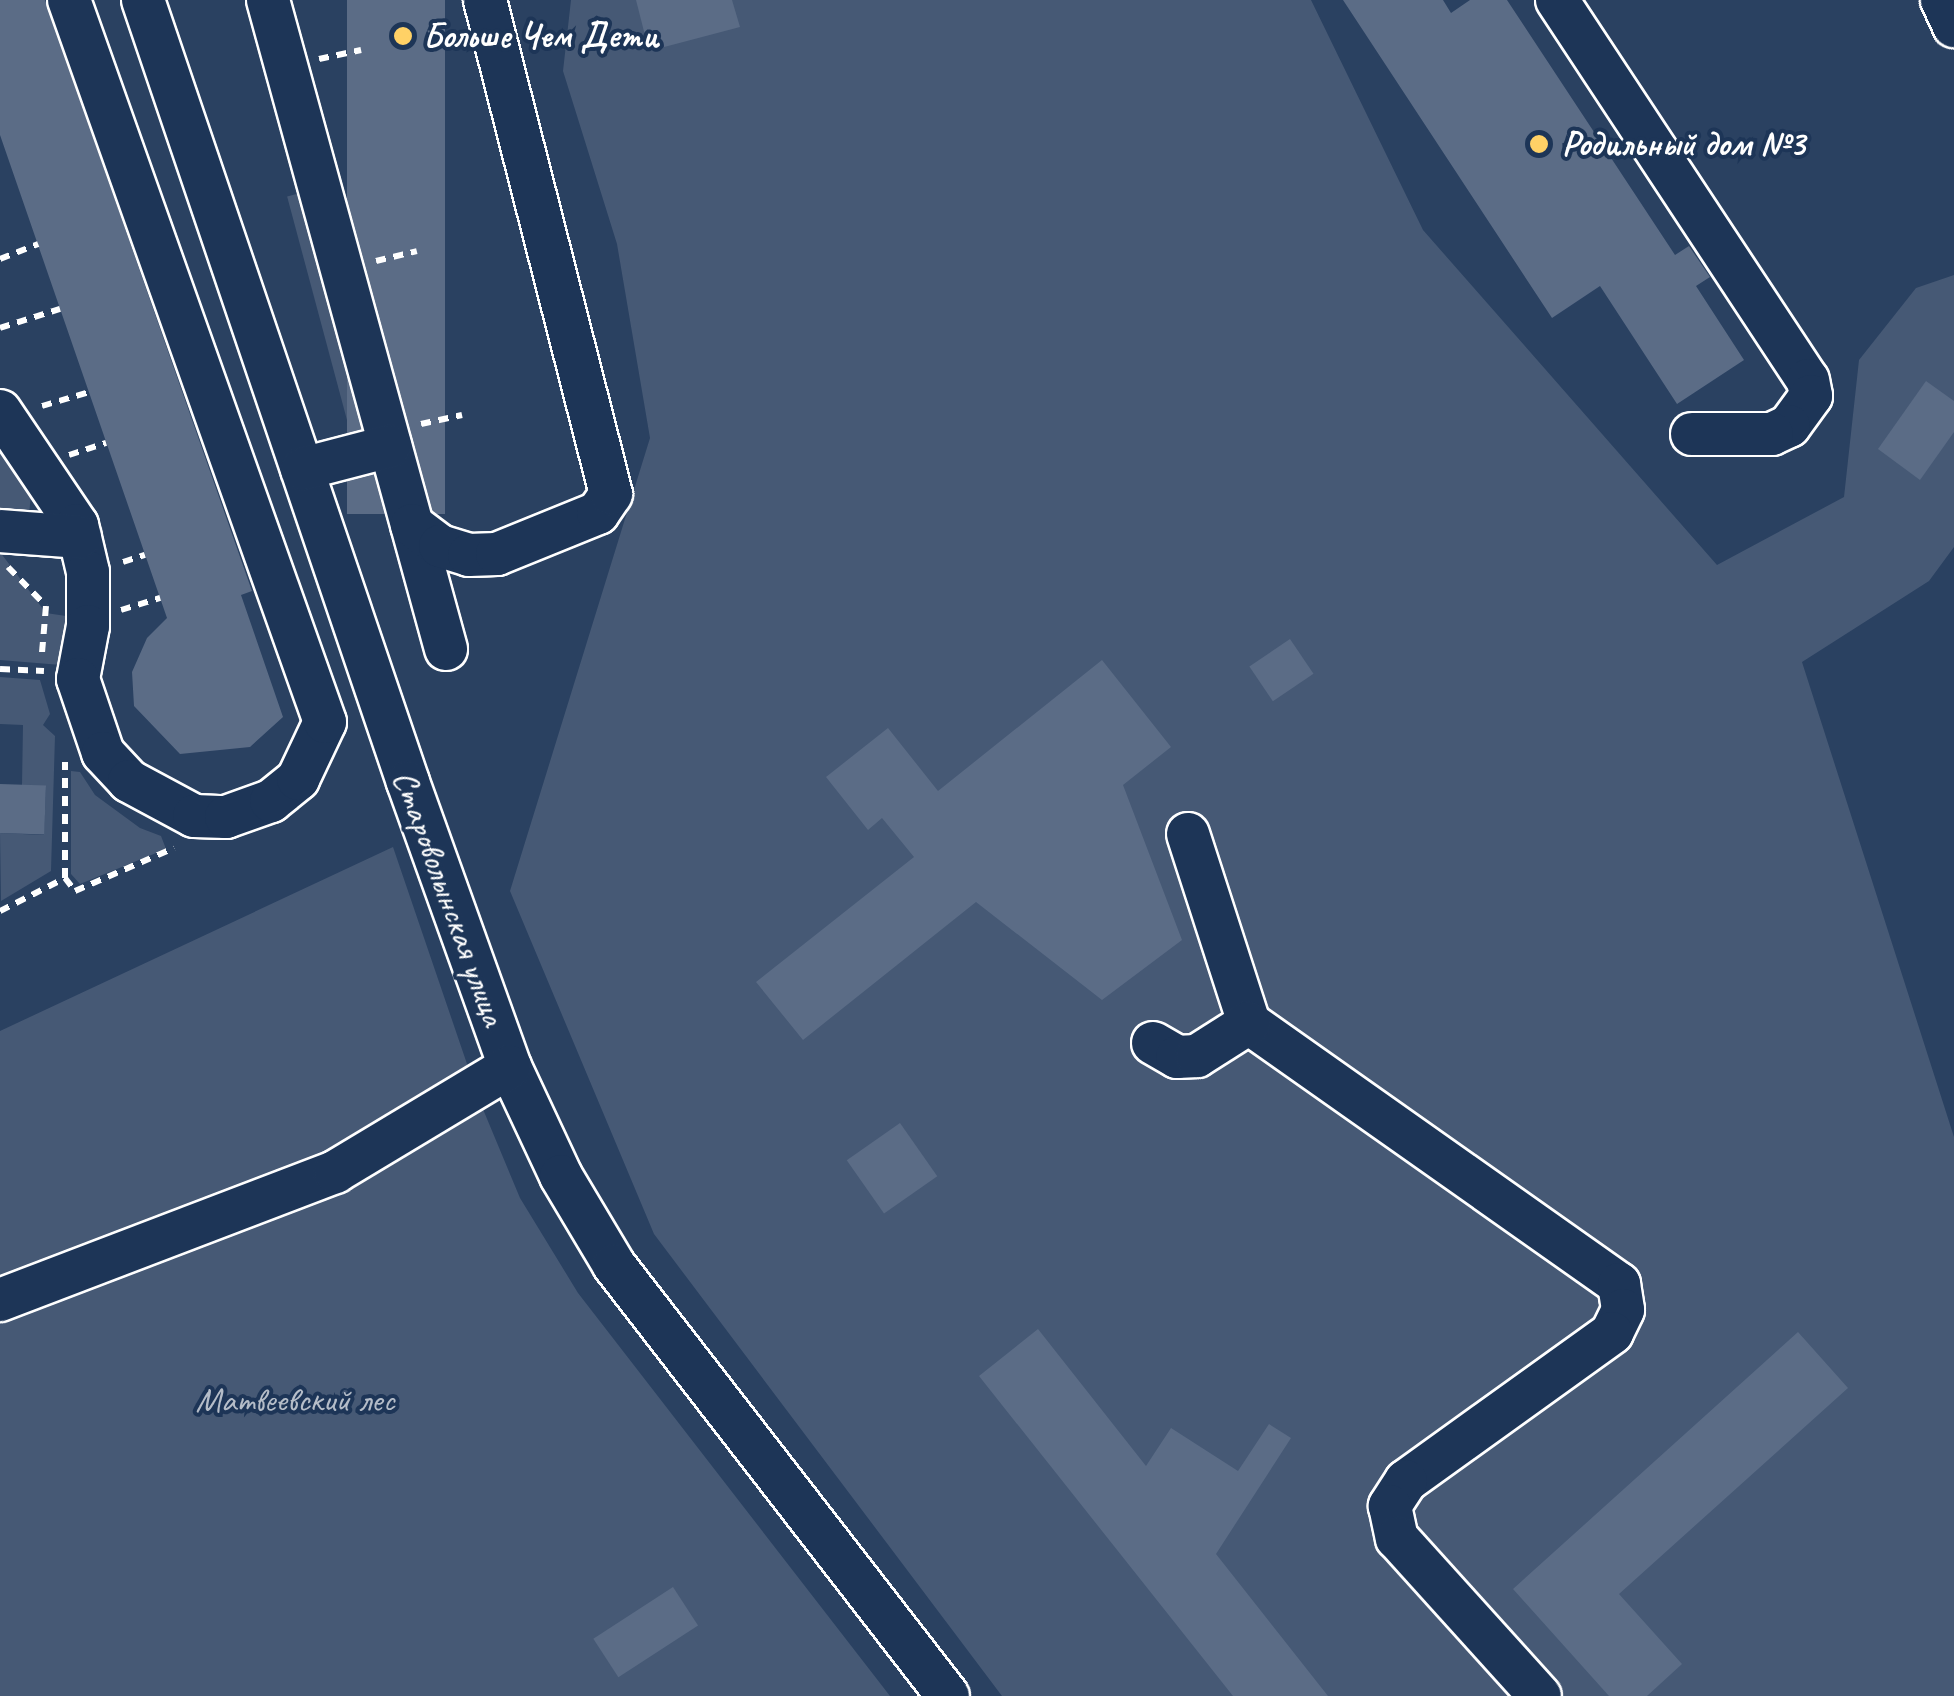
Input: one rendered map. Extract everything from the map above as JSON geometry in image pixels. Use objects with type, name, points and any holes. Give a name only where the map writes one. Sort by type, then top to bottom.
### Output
[{"type":"street","points":[[13,411],[80,537],[88,626],[78,679],[102,753],[129,781],[194,816],[226,817],[271,802],[298,778],[325,722],[69,0]]},
{"type":"street","name":"Староволынская улица","points":[[143,0],[510,1067],[561,1176],[614,1265],[948,1696]]},
{"type":"street","points":[[268,0],[403,436],[412,525],[446,649]]},
{"type":"street","points":[[412,525],[440,546],[469,556],[497,554],[598,513],[611,494],[485,0]]},
{"type":"street","points":[[1558,0],[1808,380],[1810,396],[1789,426],[1772,434],[1692,434]]},
{"type":"street","points":[[1942,0],[1954,26]]},
{"type":"street","points":[[302,469],[403,436]]},
{"type":"street","points":[[0,530],[80,537]]},
{"type":"street","points":[[1188,834],[1248,1023],[1619,1284],[1623,1310],[1612,1333],[1406,1482],[1390,1506],[1397,1538],[1540,1696]]},
{"type":"street","points":[[1153,1043],[1177,1056],[1196,1056],[1248,1023]]},
{"type":"street","points":[[0,1300],[335,1172],[510,1067]]},
{"type":"path","points":[[313,60],[361,50]]},
{"type":"path","points":[[0,259],[38,244]]},
{"type":"path","points":[[370,262],[417,251]]},
{"type":"path","points":[[0,328],[60,308]]},
{"type":"path","points":[[13,411],[89,392]]},
{"type":"path","points":[[403,436],[462,414]]},
{"type":"path","points":[[58,458],[106,443]]},
{"type":"path","points":[[1,552],[12,576],[46,606],[40,671]]},
{"type":"path","points":[[0,669],[60,672]]},
{"type":"path","points":[[65,878],[75,891],[176,852],[168,831]]},
{"type":"green space","points":[[571,0],[1311,0],[1423,230],[1717,565],[1844,497],[1859,360],[1916,288],[1954,275],[1954,547],[1929,581],[1802,662],[1954,1137],[1954,1696],[1002,1696],[654,1234],[510,891],[650,438],[617,244],[563,71]]},
{"type":"green space","points":[[319,188],[384,431],[352,440],[287,197]]},
{"type":"green space","points":[[0,446],[32,483],[29,515],[0,513]]},
{"type":"green space","points":[[0,552],[46,613],[66,616],[61,665],[0,660]]},
{"type":"green space","points":[[0,677],[40,680],[50,714],[43,725],[55,736],[51,871],[1,901],[0,833],[44,835],[46,787],[22,785],[23,725],[0,724]]},
{"type":"green space","points":[[71,771],[80,772],[95,795],[140,828],[161,836],[166,849],[80,884],[71,874]]},
{"type":"green space","name":"Матвеевский лес","points":[[393,847],[480,1102],[520,1198],[578,1293],[890,1696],[0,1696],[0,1031]]},
{"type":"building","points":[[0,0],[45,0],[252,591],[241,595],[283,717],[250,747],[180,754],[134,706],[132,672],[147,638],[167,618],[0,135]]},
{"type":"building","points":[[347,0],[445,0],[445,514],[347,514]]},
{"type":"building","points":[[636,0],[732,0],[740,27],[649,51]]},
{"type":"building","points":[[1343,0],[1443,0],[1451,13],[1470,0],[1507,0],[1675,255],[1689,246],[1710,277],[1696,286],[1744,360],[1677,404],[1600,286],[1552,318]]},
{"type":"building","points":[[1926,381],[1954,401],[1954,432],[1920,480],[1878,449]]},
{"type":"building","points":[[1290,639],[1313,674],[1273,701],[1249,666]]},
{"type":"building","points":[[1102,660],[1171,747],[1123,785],[1182,940],[1102,1000],[976,902],[803,1040],[756,982],[914,857],[882,818],[868,830],[826,777],[888,728],[938,791]]},
{"type":"building","points":[[0,784],[46,786],[44,835],[0,833]]},
{"type":"building","points":[[900,1123],[937,1176],[884,1214],[847,1160]]},
{"type":"building","points":[[1038,1329],[1146,1466],[1171,1428],[1238,1471],[1269,1424],[1291,1438],[1216,1554],[1328,1696],[1233,1696],[979,1376]]},
{"type":"building","points":[[1798,1332],[1848,1388],[1619,1594],[1682,1664],[1647,1696],[1609,1696],[1513,1589]]},
{"type":"building","points":[[673,1587],[698,1626],[618,1677],[593,1639]]},
{"type":"place","name":"Больше Чем Дети","points":[[403,36]]},
{"type":"place","name":"Родильный дом №3","points":[[1539,144]]}]
